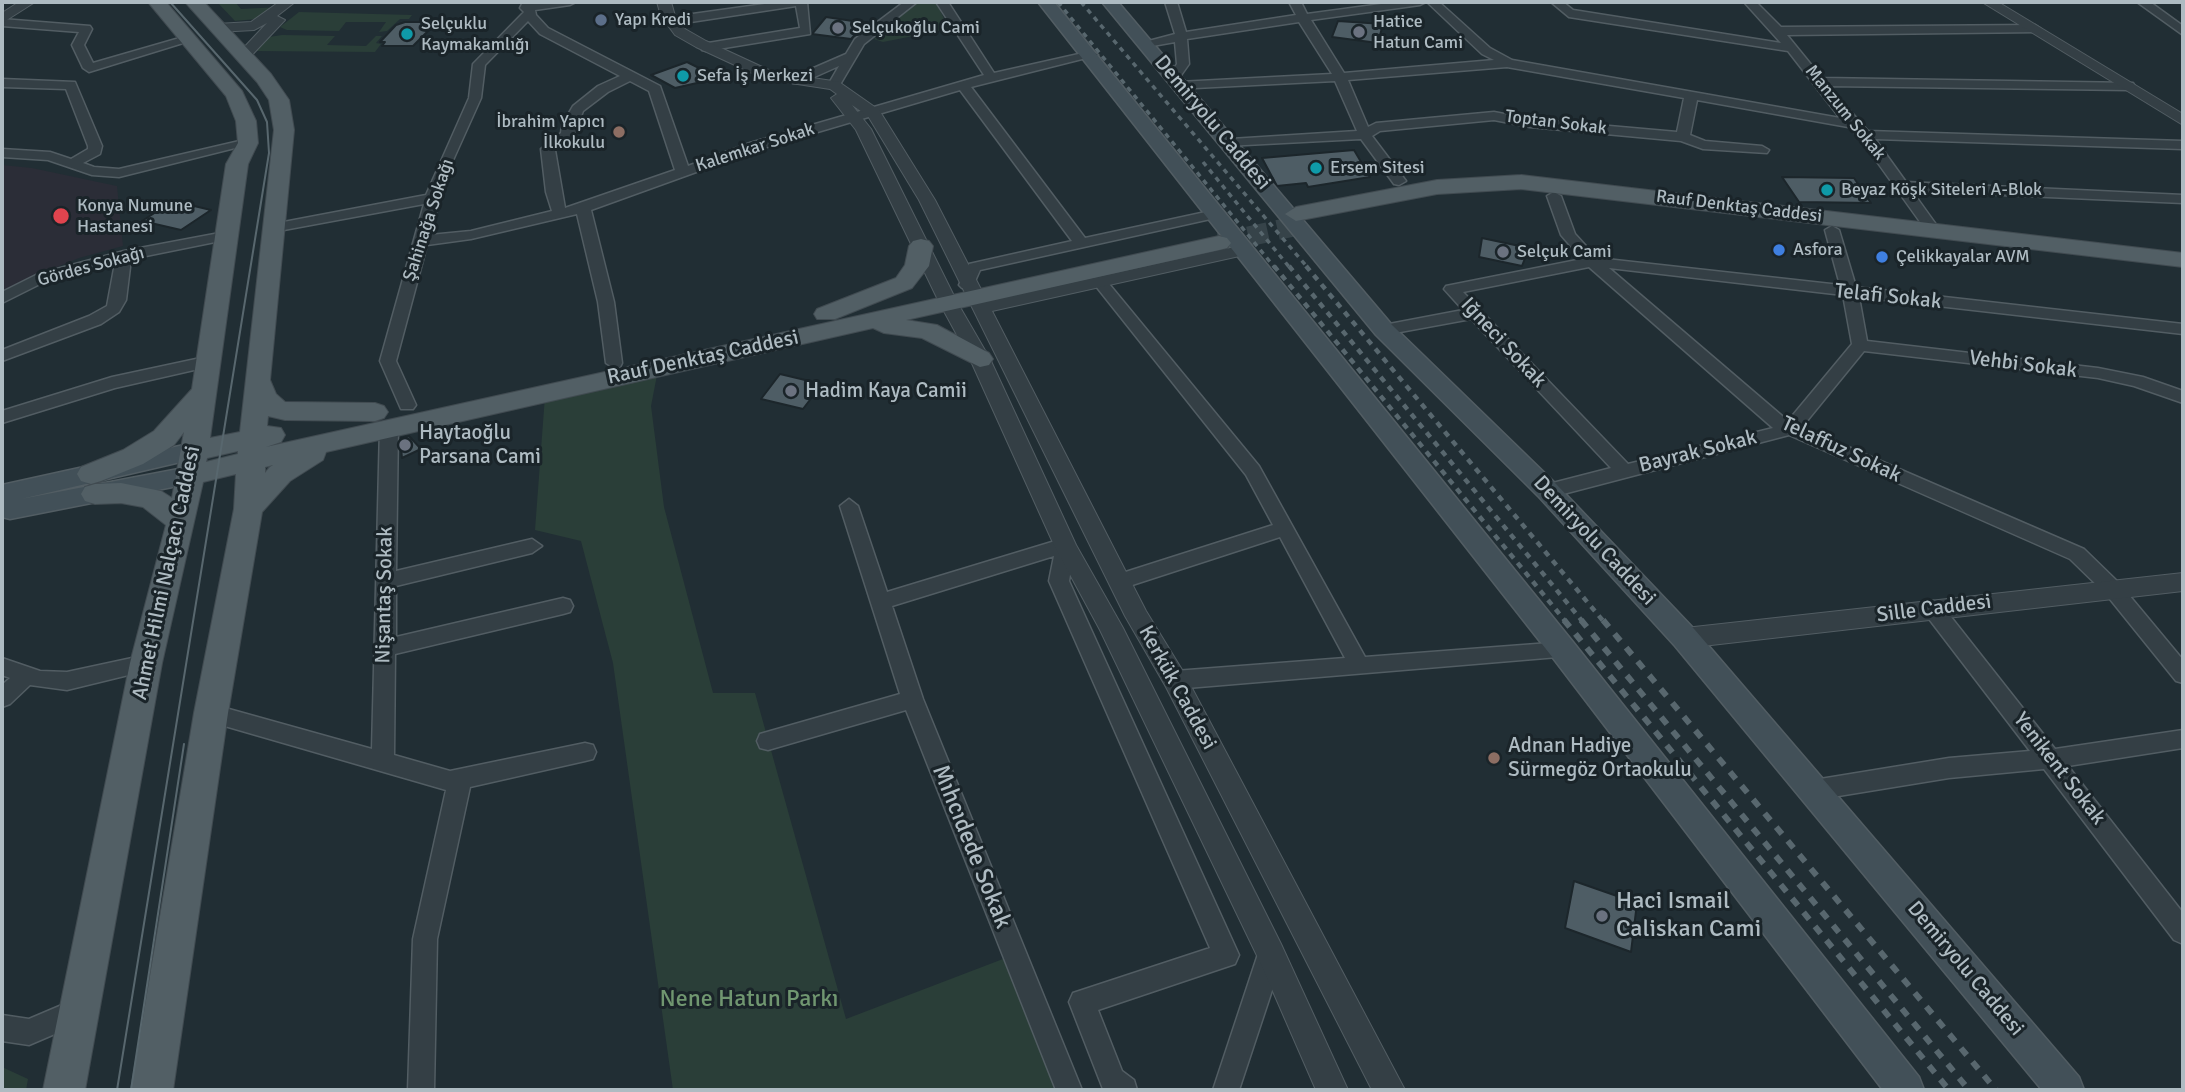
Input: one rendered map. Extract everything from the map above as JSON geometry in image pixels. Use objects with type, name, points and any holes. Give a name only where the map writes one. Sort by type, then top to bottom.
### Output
[{"type":"main road","points":[[157,2],[235,95],[246,121],[248,143]]},
{"type":"main road","points":[[152,1090],[211,713],[248,509],[257,380],[285,130],[279,100],[244,55],[194,2]]},
{"type":"main road","points":[[1046,2],[1092,55],[1222,235],[1563,650],[1906,1090]]},
{"type":"main road","name":"Demiryolu Caddesi","points":[[1110,2],[1147,43],[1176,82],[1292,212],[1384,330],[1548,491],[1685,638],[2066,1090]]},
{"type":"main road","name":"Ahmet Hilmi Nalçacı Caddesi","points":[[64,1090],[146,663],[182,521],[208,373],[225,236],[238,159],[248,143]]},
{"type":"main road","points":[[1292,212],[1399,181],[1492,171],[1539,177],[1593,190]]},
{"type":"main road","name":"Rauf Denktaş Caddesi","points":[[1292,212],[1460,184],[1513,182],[2183,260]]},
{"type":"main road","name":"Rauf Denktaş Caddesi","points":[[1292,212],[1396,204],[1475,193],[1516,192],[2183,276]]},
{"type":"main road","name":"Rauf Denktaş Caddesi","points":[[191,463],[945,296],[973,296],[1222,235]]},
{"type":"main road","points":[[820,325],[904,283],[917,266],[921,246]]},
{"type":"main road","points":[[820,325],[916,327],[980,359]]},
{"type":"main road","name":"Rauf Denktaş Caddesi","points":[[252,449],[340,439],[407,405],[820,325]]},
{"type":"main road","points":[[93,484],[164,438],[187,414],[208,373]]},
{"type":"main road","points":[[257,380],[264,398],[285,411],[382,419]]},
{"type":"main road","points":[[248,509],[280,474],[340,439]]},
{"type":"main road","points":[[2,511],[93,484],[191,463]]},
{"type":"main road","points":[[2,494],[93,484],[151,498],[182,521]]},
{"type":"street","points":[[2,21],[28,2]]},
{"type":"street","points":[[217,27],[242,28],[266,20],[288,2]]},
{"type":"street","points":[[244,55],[262,34],[298,2]]},
{"type":"street","points":[[570,2],[529,7],[544,31],[655,89],[683,172]]},
{"type":"street","name":"Kerkük Caddesi","points":[[648,2],[656,27],[663,36],[730,71],[766,83],[830,93],[844,101],[856,118],[891,181],[945,296],[980,359],[1065,545],[1111,628],[1270,954],[1332,1090]]},
{"type":"street","points":[[664,2],[671,21],[680,32],[706,47],[756,71],[834,85],[874,113]]},
{"type":"street","points":[[671,21],[802,2],[806,31],[706,47]]},
{"type":"street","points":[[834,85],[859,42],[911,2]]},
{"type":"street","points":[[942,2],[991,77]]},
{"type":"street","points":[[1171,2],[1181,35],[1184,64],[1176,82],[1340,77],[1508,63],[1852,124]]},
{"type":"street","points":[[1295,2],[1340,77],[1359,136],[1399,181]]},
{"type":"street","points":[[1147,43],[1181,35],[1420,2]]},
{"type":"street","points":[[1433,2],[1486,51],[1508,63]]},
{"type":"street","points":[[1557,2],[1569,13],[1792,48]]},
{"type":"street","name":"Manzum Sokak","points":[[1750,2],[1768,24],[1779,31],[1852,124],[1865,135],[1933,230]]},
{"type":"street","points":[[1989,2],[2183,120]]},
{"type":"street","points":[[2013,2],[2033,17],[2183,107]]},
{"type":"street","points":[[2143,2],[2183,31]]},
{"type":"street","name":"Şahinağa Sokağı","points":[[407,405],[388,361],[438,178],[475,98],[479,64],[510,33],[529,7]]},
{"type":"street","points":[[2,21],[86,29],[78,45],[89,68],[190,39]]},
{"type":"street","points":[[242,28],[239,33],[243,36],[262,34]]},
{"type":"street","points":[[1779,31],[2035,29]]},
{"type":"street","points":[[510,33],[554,36]]},
{"type":"street","name":"Kalemkar Sokak","points":[[419,241],[471,234],[583,208],[755,146],[991,77],[1092,55]]},
{"type":"street","points":[[797,80],[851,56]]},
{"type":"street","points":[[561,214],[553,192],[548,149],[568,135],[569,125],[578,109],[603,89],[628,77]]},
{"type":"street","points":[[1819,82],[2129,86]]},
{"type":"street","points":[[2,83],[71,85],[95,146],[95,151],[73,163]]},
{"type":"street","points":[[964,86],[1082,244]]},
{"type":"street","points":[[1683,137],[1691,97]]},
{"type":"street","name":"Kerkük Caddesi","points":[[874,113],[927,200],[973,296],[1120,581],[1175,680],[1389,1090]]},
{"type":"street","name":"Toptan Sokak","points":[[1231,143],[1359,136],[1376,127],[1494,116],[1683,137],[1703,145],[1762,150]]},
{"type":"street","points":[[1865,135],[2183,145]]},
{"type":"street","points":[[2,153],[38,154],[92,171],[119,173],[248,143]]},
{"type":"street","points":[[1901,186],[2183,199]]},
{"type":"street","name":"Telaffuz Sokak","points":[[1554,196],[1568,235],[1592,262],[1781,425],[2077,554],[2112,588],[2183,675]]},
{"type":"street","points":[[273,228],[432,198]]},
{"type":"street","points":[[583,208],[606,302],[614,363]]},
{"type":"street","points":[[1791,429],[1860,345],[1850,293],[1832,230]]},
{"type":"street","points":[[1222,235],[1100,282],[973,296],[974,267],[1082,244],[1222,235]]},
{"type":"street","name":"Gördes Sokağı","points":[[2,298],[43,277],[124,256],[225,236]]},
{"type":"street","points":[[2,356],[94,320],[113,309],[118,300],[124,256]]},
{"type":"street","name":"Telafi Sokak","points":[[1592,262],[2183,329]]},
{"type":"street","name":"Iğneci Sokak","points":[[1592,262],[1452,289],[1624,471]]},
{"type":"street","points":[[1100,282],[1252,471],[1286,528],[1359,665]]},
{"type":"street","points":[[1384,330],[1475,313]]},
{"type":"street","name":"Vehbi Sokak","points":[[1860,345],[2098,373],[2137,381],[2183,397]]},
{"type":"street","points":[[2,418],[112,383],[208,373]]},
{"type":"street","name":"Nişantaş Sokak","points":[[382,419],[385,581],[383,764]]},
{"type":"street","name":"Bayrak Sokak","points":[[1548,491],[1791,429]]},
{"type":"street","name":"Mıhcıdede Sokak","points":[[849,506],[912,699],[1069,1090]]},
{"type":"street","points":[[1120,581],[1286,528]]},
{"type":"street","points":[[879,602],[1065,545],[1059,581],[1226,955],[1082,1003],[1110,1087]]},
{"type":"street","points":[[385,581],[532,546]]},
{"type":"street","name":"Sille Caddesi","points":[[1685,638],[2183,582]]},
{"type":"street","points":[[384,648],[563,606]]},
{"type":"street","name":"Yenikent Sokak","points":[[1933,609],[2052,759],[2183,932]]},
{"type":"street","points":[[1175,680],[1563,650]]},
{"type":"street","points":[[2,666],[39,680],[67,681],[146,663]]},
{"type":"street","points":[[2,698],[26,676]]},
{"type":"street","points":[[768,741],[912,699]]},
{"type":"street","points":[[211,713],[450,781],[585,752]]},
{"type":"street","points":[[1814,790],[1949,768],[2052,759],[2183,739]]},
{"type":"street","points":[[421,1090],[425,939],[460,779]]},
{"type":"street","points":[[1226,1090],[1270,954]]},
{"type":"street","points":[[2,1028],[29,1032],[69,1015],[76,1024]]},
{"type":"shaded area","name":"Konya Numune Hastanesi","points":[[2,165],[32,168],[117,186],[123,246],[79,258],[18,283],[2,299]]},
{"type":"green space","points":[[217,2],[235,2],[241,9],[280,7],[267,18],[235,21]]},
{"type":"green space","points":[[918,2],[936,2],[949,29],[883,42],[874,39]]},
{"type":"green space","points":[[299,12],[412,15],[409,19],[400,19],[387,31],[379,32],[386,22],[346,22],[339,31],[287,30],[280,27]]},
{"type":"green space","points":[[335,36],[327,45],[366,46],[376,36],[382,36],[376,43],[381,44],[375,52],[253,51],[269,37]]},
{"type":"green space","name":"Nene Hatun Parkı","points":[[657,375],[651,406],[664,507],[713,693],[755,693],[846,1019],[1003,959],[1064,1090],[673,1090],[613,663],[581,541],[535,530],[545,396]]},
{"type":"green space","points":[[2,1067],[28,1079],[26,1090],[2,1090]]},
{"type":"building","name":"Selçukoğlu Cami","points":[[826,17],[866,23],[851,39],[812,34]]},
{"type":"building","name":"Hatice Hatun Cami","points":[[1338,21],[1383,24],[1378,43],[1332,37]]},
{"type":"building","name":"Selçuklu Kaymakamlığı","points":[[405,22],[431,22],[428,25],[434,25],[413,46],[382,46],[385,42],[380,42],[396,25]]},
{"type":"building","name":"Sefa İş Merkezi","points":[[687,62],[719,78],[675,88],[651,75]]},
{"type":"building","name":"Ersem Sitesi","points":[[1354,150],[1370,177],[1308,187],[1306,183],[1277,186],[1262,158]]},
{"type":"building","name":"Beyaz Köşk Siteleri A-Blok","points":[[1782,177],[1854,178],[1871,203],[1799,202]]},
{"type":"building","points":[[173,201],[211,210],[181,230],[142,221]]},
{"type":"building","name":"Selçuk Cami","points":[[1482,238],[1529,248],[1522,266],[1479,257]]},
{"type":"building","name":"Hadim Kaya Camii","points":[[780,374],[822,384],[803,409],[761,399]]},
{"type":"building","name":"Haytaoğlu Parsana Cami","points":[[409,436],[421,449],[402,458],[400,438]]},
{"type":"building","name":"Haci Ismail Caliskan Cami","points":[[1574,881],[1637,903],[1631,952],[1565,928]]},
{"type":"tunnel","points":[[1219,243],[1305,224]]},
{"type":"tram line","points":[[117,1090],[269,153],[267,122],[257,100],[170,2]]},
{"type":"tram line","points":[[131,1090],[184,744]]},
{"type":"railway","points":[[1058,2],[1275,268]]},
{"type":"railway","points":[[1081,2],[1308,268]]},
{"type":"railway","points":[[1203,162],[1290,268]]},
{"type":"railway","points":[[1274,266],[1566,622]]},
{"type":"railway","points":[[1289,266],[1583,622]]},
{"type":"railway","points":[[1306,266],[1604,622]]},
{"type":"railway","points":[[1564,620],[1949,1090]]},
{"type":"railway","points":[[1581,620],[1969,1090]]},
{"type":"railway","points":[[1603,620],[1996,1090]]},
{"type":"place","name":"Yapı Kredi","points":[[601,20]]},
{"type":"place","name":"Selçukoğlu Cami","points":[[838,28]]},
{"type":"place","name":"Hatice Hatun Cami","points":[[1359,32]]},
{"type":"place","name":"Selçuklu Kaymakamlığı","points":[[407,34]]},
{"type":"place","name":"Sefa İş Merkezi","points":[[683,76]]},
{"type":"place","name":"İbrahim Yapıcı İlkokulu","points":[[619,132]]},
{"type":"place","name":"Ersem Sitesi","points":[[1316,168]]},
{"type":"place","name":"Beyaz Köşk Siteleri A-Blok","points":[[1827,190]]},
{"type":"place","name":"Konya Numune Hastanesi","points":[[61,216]]},
{"type":"place","name":"Asfora","points":[[1779,250]]},
{"type":"place","name":"Selçuk Cami","points":[[1503,252]]},
{"type":"place","name":"Çelikkayalar AVM","points":[[1882,257]]},
{"type":"place","name":"Hadim Kaya Camii","points":[[791,391]]},
{"type":"place","name":"Haytaoğlu Parsana Cami","points":[[405,445]]},
{"type":"place","name":"Adnan Hadiye Sürmegöz Ortaokulu","points":[[1494,758]]},
{"type":"place","name":"Haci Ismail Caliskan Cami","points":[[1602,916]]}]
